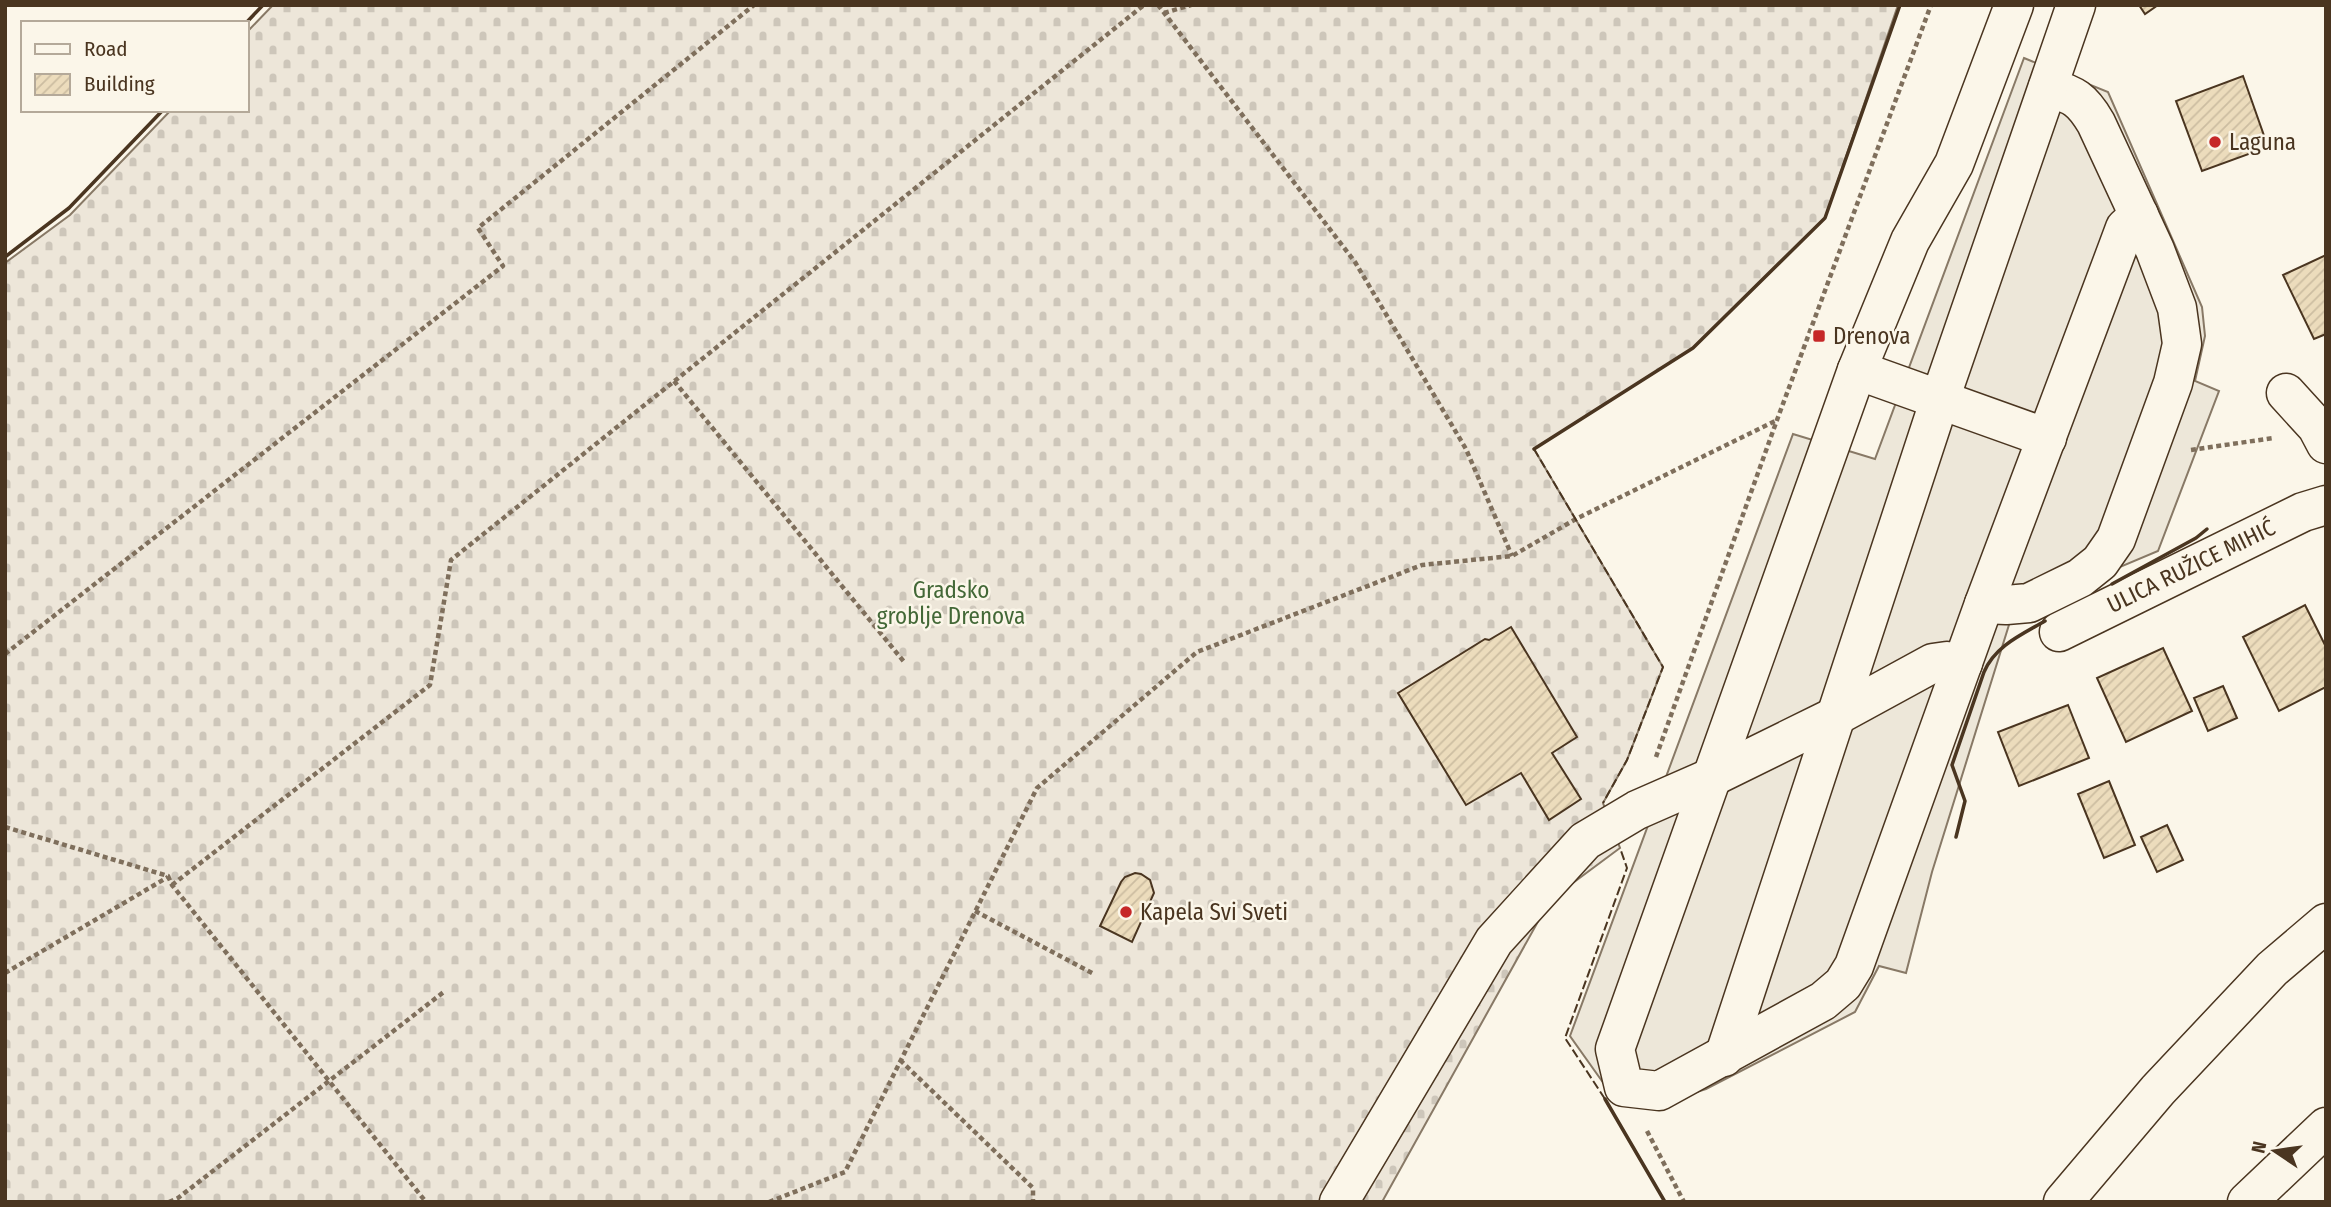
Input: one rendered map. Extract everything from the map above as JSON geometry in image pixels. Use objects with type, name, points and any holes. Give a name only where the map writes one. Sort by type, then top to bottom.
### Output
[{"type":"street","points":[[2014,5],[1954,164],[1910,241],[1857,370],[1615,1049],[1624,1087],[1659,1091],[1724,1057],[1823,1001],[1843,984],[1854,966],[1984,604],[2125,228],[2139,215]]},
{"type":"street","points":[[1724,1057],[1940,399],[2076,5]]},
{"type":"street","points":[[1984,604],[2029,603],[2080,579],[2100,562],[2116,539],[2173,383],[2182,344],[2177,308],[2155,250],[2086,106],[2071,94],[2048,87]]},
{"type":"street","points":[[1857,370],[2047,438]]},
{"type":"street","points":[[2286,393],[2317,427],[2326,444]]},
{"type":"street","name":"ULICA RUŽICE MIHIĆ","points":[[2059,632],[2303,512],[2326,505]]},
{"type":"street","points":[[1339,1202],[1494,941],[1585,841],[1637,810],[1710,778],[1933,663],[1963,663]]},
{"type":"street","points":[[2063,1202],[2158,1090],[2262,979],[2326,923]]},
{"type":"street","points":[[2248,1202],[2326,1127]]},
{"type":"path","points":[[5,654],[503,266],[478,228],[754,5]]},
{"type":"path","points":[[172,885],[429,685],[451,560],[1144,5]]},
{"type":"path","points":[[1158,5],[1355,262],[1466,449],[1512,556]]},
{"type":"path","points":[[1164,13],[1191,5]]},
{"type":"path","points":[[1637,810],[1777,420],[1931,5]]},
{"type":"path","points":[[674,382],[905,663]]},
{"type":"path","points":[[769,1202],[845,1172],[1037,788],[1197,652],[1422,565],[1512,556],[1576,519],[1777,420]]},
{"type":"path","points":[[2191,450],[2286,437]]},
{"type":"path","points":[[5,827],[169,876]]},
{"type":"path","points":[[169,876],[172,885],[426,1202]]},
{"type":"path","points":[[5,973],[169,876]]},
{"type":"path","points":[[975,911],[1094,974]]},
{"type":"path","points":[[169,1202],[178,1198],[444,991]]},
{"type":"path","points":[[900,1060],[1033,1188],[1033,1202]]},
{"type":"path","points":[[1624,1087],[1684,1202]]},
{"type":"green space","name":"Gradsko groblje Drenova","points":[[273,5],[1898,5],[1825,218],[1693,348],[1534,449],[1663,667],[1627,760],[1603,803],[1620,848],[1550,900],[1382,1202],[5,1202],[5,263],[70,215],[169,112],[248,112],[248,31]]},
{"type":"shaded area","points":[[2024,58],[2108,92],[2202,307],[2205,336],[2195,381],[2219,391],[2158,551],[2013,612],[1932,872],[1906,973],[1879,966],[1855,1012],[1706,1089],[1646,1108],[1614,1098],[1570,1036],[1793,434],[1875,459]]},
{"type":"building","points":[[2139,5],[2158,5],[2145,14]]},
{"type":"building","points":[[2243,76],[2268,147],[2202,171],[2176,101]]},
{"type":"building","points":[[2326,255],[2326,334],[2314,339],[2283,275]]},
{"type":"building","points":[[2305,605],[2326,647],[2326,687],[2279,711],[2243,637]]},
{"type":"building","points":[[1511,627],[1577,737],[1552,753],[1581,799],[1549,820],[1521,773],[1466,805],[1398,693],[1485,639],[1489,640]]},
{"type":"building","points":[[2163,648],[2192,711],[2126,742],[2097,678]]},
{"type":"building","points":[[2223,686],[2237,718],[2208,731],[2194,698]]},
{"type":"building","points":[[2068,705],[2089,758],[2019,786],[1998,732]]},
{"type":"building","points":[[2109,781],[2135,845],[2104,858],[2078,794]]},
{"type":"building","points":[[2167,825],[2183,860],[2157,872],[2141,837]]},
{"type":"building","name":"Kapela Svi Sveti","points":[[1135,873],[1150,880],[1154,893],[1132,942],[1100,926],[1121,882]]},
{"type":"fence","points":[[1534,449],[1663,667],[1627,760],[1603,803]]},
{"type":"fence","points":[[1605,1099],[1565,1038],[1627,868],[1620,848]]},
{"type":"wall","points":[[248,21],[263,5]]},
{"type":"wall","points":[[1534,449],[1693,348],[1825,218],[1900,5]]},
{"type":"wall","points":[[5,257],[69,208],[161,112]]},
{"type":"wall","points":[[2112,584],[2196,538],[2207,529]]},
{"type":"wall","points":[[1956,837],[1965,801],[1952,765],[1984,672],[2002,648],[2045,621]]},
{"type":"wall","points":[[1605,1099],[1665,1202]]},
{"type":"place","name":"Laguna","points":[[2215,142]]},
{"type":"place","name":"Drenova","points":[[1819,336]]},
{"type":"place","name":"Kapela Svi Sveti","points":[[1126,912]]}]
